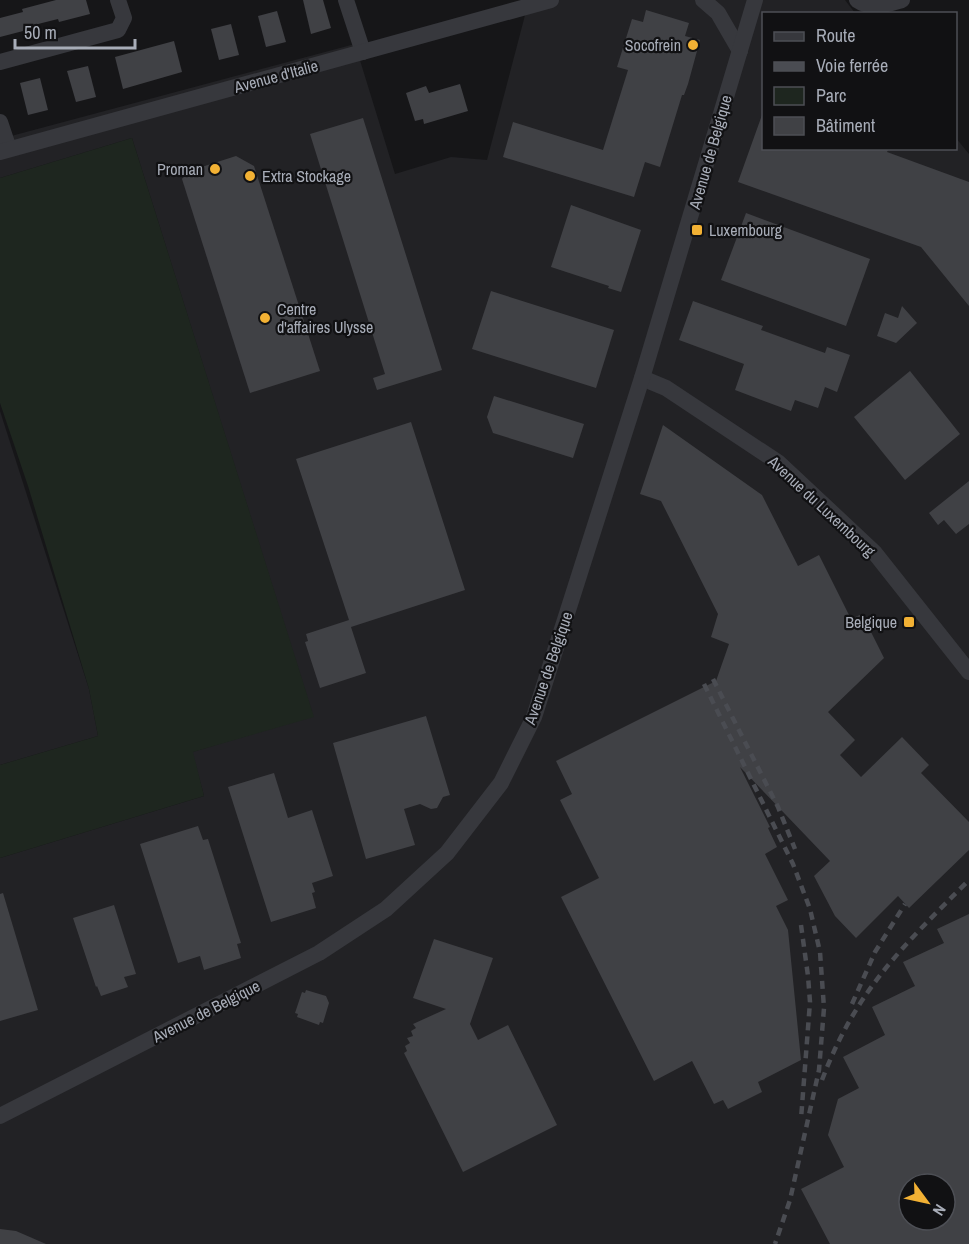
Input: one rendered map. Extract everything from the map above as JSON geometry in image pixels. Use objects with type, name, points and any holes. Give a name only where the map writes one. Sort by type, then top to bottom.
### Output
[{"type":"street","points":[[0,62],[118,30],[124,18],[118,0]]},
{"type":"street","points":[[346,0],[363,52]]},
{"type":"street","name":"Avenue d'Italie","points":[[4,151],[551,0]]},
{"type":"street","points":[[703,0],[718,13],[740,51]]},
{"type":"street","name":"Avenue de Belgique","points":[[0,1116],[320,953],[386,909],[447,854],[501,783],[534,717],[642,378],[755,0]]},
{"type":"street","points":[[857,0],[869,6],[880,6],[902,0]]},
{"type":"street","points":[[0,122],[4,151]]},
{"type":"street","name":"Avenue du Luxembourg","points":[[642,378],[666,388],[779,463],[874,552],[969,672]]},
{"type":"shaded area","points":[[529,0],[845,0],[854,12],[762,12],[762,150],[957,150],[957,139],[969,154],[969,1244],[0,1244],[0,858],[204,796],[192,752],[313,716],[132,138],[0,178],[0,139],[355,44],[395,174],[451,157],[487,160]]},
{"type":"shaded area","points":[[0,411],[89,689],[98,736],[0,765]]},
{"type":"green space","points":[[132,138],[314,717],[193,752],[204,796],[0,858],[0,765],[98,736],[89,689],[28,486],[0,403],[0,178]]},
{"type":"building","points":[[56,0],[86,0],[90,14],[59,22],[58,19],[42,23],[27,27],[27,30],[0,37],[0,18],[23,12],[22,9]]},
{"type":"building","points":[[303,0],[323,0],[331,28],[311,34]]},
{"type":"building","points":[[646,10],[689,23],[685,36],[700,40],[660,167],[645,162],[634,197],[503,157],[513,122],[603,150],[628,70],[617,67],[632,19],[643,22]]},
{"type":"building","points":[[277,11],[286,42],[266,47],[258,16]]},
{"type":"building","points":[[231,24],[239,55],[219,60],[211,29]]},
{"type":"building","points":[[174,41],[182,72],[123,89],[115,57]]},
{"type":"building","points":[[88,66],[96,97],[76,102],[67,71]]},
{"type":"building","points":[[40,78],[48,110],[28,115],[20,83]]},
{"type":"building","points":[[460,84],[468,111],[424,124],[423,119],[415,121],[406,93],[426,86],[429,93]]},
{"type":"building","points":[[762,115],[762,150],[888,150],[887,152],[969,182],[969,306],[921,247],[738,182]]},
{"type":"building","points":[[363,118],[442,370],[377,390],[373,378],[385,374],[310,134]]},
{"type":"building","name":"Centre d'affaires Ulysse","points":[[236,156],[254,166],[320,371],[250,393],[182,179],[186,172]]},
{"type":"building","points":[[571,205],[641,230],[621,292],[551,267]]},
{"type":"building","points":[[746,213],[870,259],[846,326],[721,280]]},
{"type":"building","points":[[491,291],[614,330],[596,388],[472,349]]},
{"type":"building","points":[[693,301],[763,326],[761,330],[825,353],[827,347],[850,355],[837,392],[825,387],[818,408],[795,400],[791,411],[735,390],[744,364],[679,340]]},
{"type":"building","points":[[902,306],[917,323],[896,343],[877,336],[885,313],[898,318]]},
{"type":"building","points":[[910,371],[960,434],[905,480],[854,417]]},
{"type":"building","points":[[494,396],[584,424],[573,458],[493,433],[487,417]]},
{"type":"building","points":[[411,422],[465,590],[351,627],[366,673],[320,688],[305,642],[308,641],[306,634],[349,620],[296,459]]},
{"type":"building","points":[[663,425],[762,495],[798,566],[819,555],[851,619],[862,614],[884,658],[828,712],[855,740],[840,755],[861,777],[902,737],[929,765],[921,773],[969,822],[969,850],[909,908],[898,896],[856,938],[835,916],[814,876],[830,861],[740,767],[770,827],[768,828],[777,847],[765,854],[788,900],[776,906],[788,930],[801,1060],[758,1082],[762,1092],[728,1109],[723,1100],[714,1104],[692,1061],[654,1081],[561,897],[599,878],[560,800],[572,794],[556,761],[716,681],[729,644],[711,637],[718,614],[661,501],[640,494]]},
{"type":"building","points":[[969,481],[969,524],[956,534],[944,520],[938,525],[929,513]]},
{"type":"building","points":[[426,716],[450,795],[443,797],[437,808],[431,809],[420,804],[404,809],[415,845],[366,859],[333,743]]},
{"type":"building","points":[[274,773],[288,818],[312,810],[333,876],[312,883],[316,908],[271,922],[228,787]]},
{"type":"building","points":[[198,826],[203,840],[208,839],[241,943],[237,944],[241,958],[204,970],[200,956],[178,963],[140,844]]},
{"type":"building","points":[[3,893],[38,1010],[0,1021],[0,894]]},
{"type":"building","points":[[114,905],[136,974],[124,977],[128,987],[101,996],[73,918]]},
{"type":"building","points":[[969,914],[969,1244],[830,1244],[801,1189],[844,1167],[828,1135],[838,1099],[859,1088],[843,1057],[885,1035],[872,1007],[915,986],[903,962],[944,943],[937,929]]},
{"type":"building","points":[[434,939],[493,958],[470,1024],[478,1040],[508,1025],[557,1125],[463,1172],[404,1053],[407,1051],[405,1046],[410,1043],[407,1038],[413,1036],[411,1031],[416,1028],[413,1024],[446,1009],[413,998]]},
{"type":"building","points":[[306,990],[326,996],[329,1003],[323,1023],[320,1022],[319,1025],[297,1017],[298,1014],[295,1013],[302,992],[305,993]]},
{"type":"building","points":[[0,1229],[16,1231],[46,1244],[0,1244]]},
{"type":"railway","points":[[713,679],[778,807],[795,849]]},
{"type":"railway","points":[[704,684],[793,864],[810,909],[820,952],[824,1008],[819,1070],[790,1200],[775,1244]]},
{"type":"railway","points":[[822,1080],[835,1048],[866,995],[902,949],[969,880]]},
{"type":"railway","points":[[852,1004],[875,952],[905,904]]},
{"type":"railway","points":[[801,925],[810,1002],[801,1119]]},
{"type":"place","name":"Socofrein","points":[[693,45]]},
{"type":"place","name":"Proman","points":[[215,169]]},
{"type":"place","name":"Extra Stockage","points":[[250,176]]},
{"type":"place","name":"Luxembourg","points":[[697,230]]},
{"type":"place","name":"Centre d'affaires Ulysse","points":[[265,318]]},
{"type":"place","name":"Belgique","points":[[909,622]]}]
